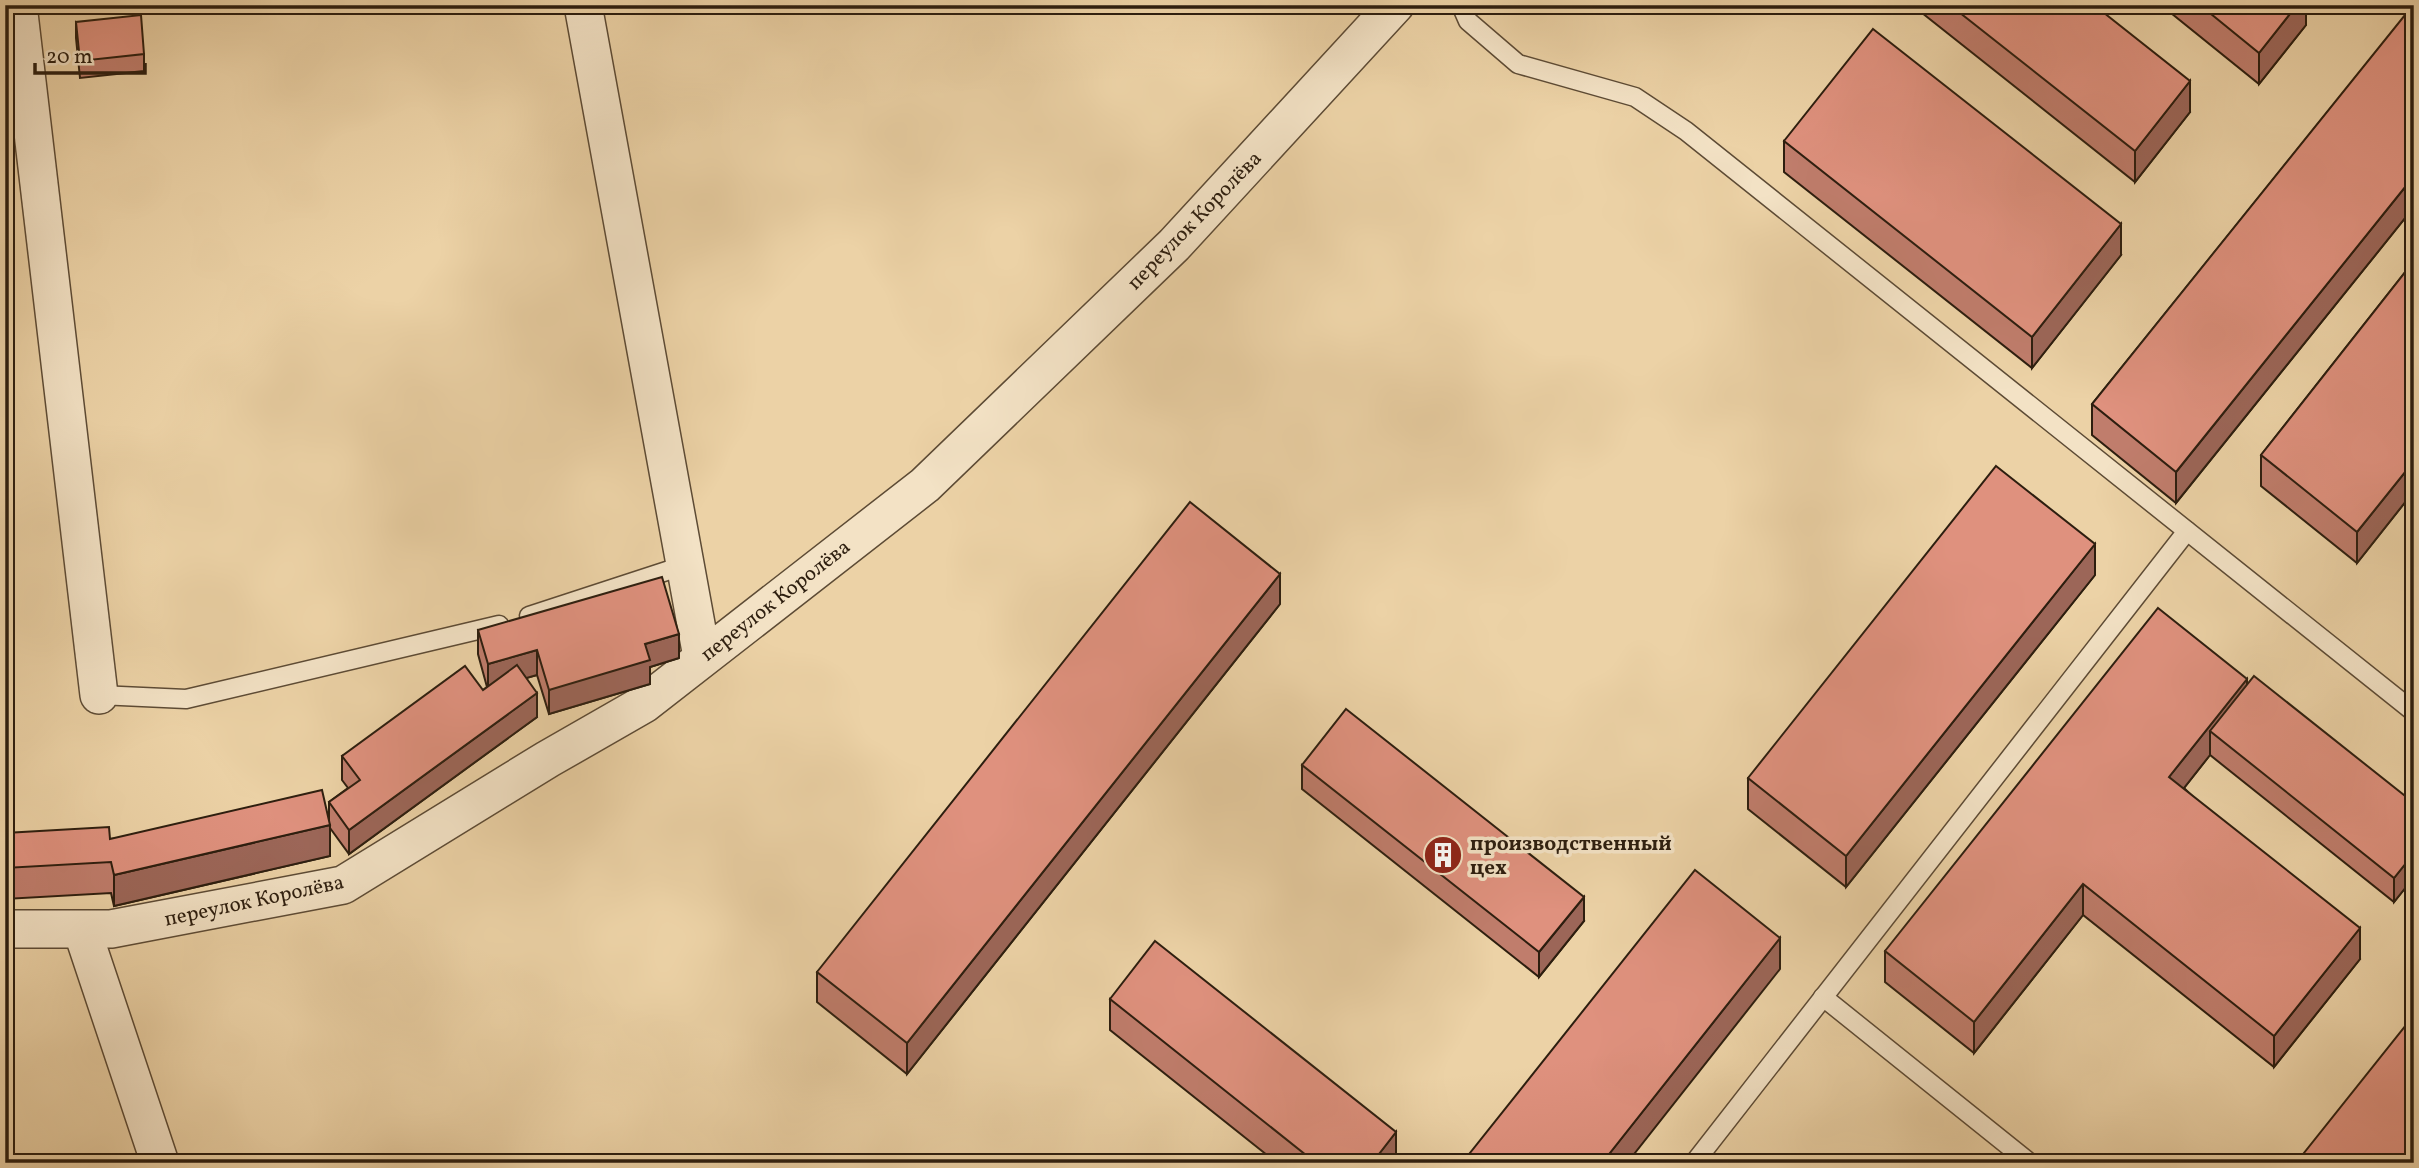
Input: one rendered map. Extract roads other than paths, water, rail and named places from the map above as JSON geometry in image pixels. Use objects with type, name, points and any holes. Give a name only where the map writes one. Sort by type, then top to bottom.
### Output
[{"type":"street","points":[[18,5],[99,695]]},
{"type":"street","points":[[583,5],[702,657]]},
{"type":"street","name":"переулок Королёва","points":[[5,929],[111,929],[343,885],[548,759],[644,704],[925,485],[1174,245],[1395,5]]},
{"type":"street","points":[[82,930],[160,1163]]},
{"type":"lane","points":[[1461,5],[1468,21],[1518,64],[1634,97],[1686,131],[2414,712]]},
{"type":"lane","points":[[1694,1163],[2187,531]]},
{"type":"lane","points":[[99,695],[186,699],[505,624],[685,565]]},
{"type":"lane","points":[[1823,997],[2030,1163]]},
{"type":"place","name":"производственный цех","points":[[1443,855]]}]
